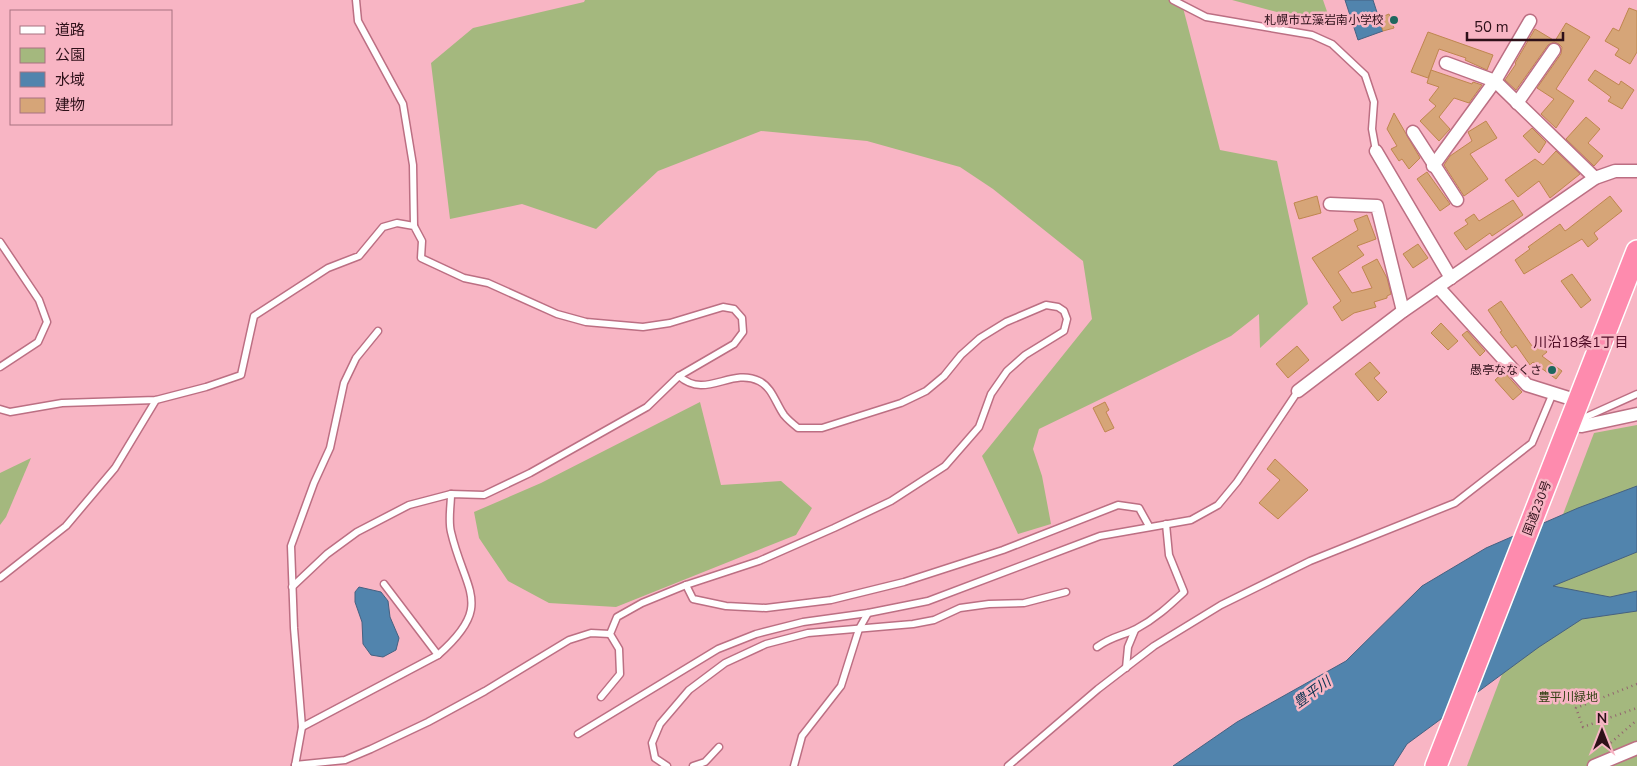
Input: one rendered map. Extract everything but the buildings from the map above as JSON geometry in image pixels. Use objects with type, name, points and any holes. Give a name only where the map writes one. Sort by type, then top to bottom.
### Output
[{"type":"highway","name":"国道230号","points":[[1436,766],[1636,257]]},
{"type":"street","points":[[1433,166],[1494,82],[1530,21]]},
{"type":"street","points":[[1517,103],[1554,50]]},
{"type":"street","points":[[1446,63],[1494,82],[1595,178]]},
{"type":"street","points":[[1413,132],[1433,166],[1457,200]]},
{"type":"street","points":[[1376,151],[1450,278]]},
{"type":"street","points":[[1298,391],[1403,310],[1595,178],[1615,171],[1637,171]]},
{"type":"street","points":[[1330,204],[1377,206],[1403,310]]},
{"type":"street","points":[[1438,287],[1526,385],[1578,401]]},
{"type":"street","points":[[1569,425],[1582,426],[1637,414]]},
{"type":"street","points":[[1594,766],[1637,748]]},
{"type":"lane","points":[[292,587],[327,554],[357,532],[409,505],[451,494],[484,495],[530,473],[647,407],[679,376],[734,344],[743,332],[742,318],[734,309],[723,306],[670,323],[643,327],[586,322],[558,314],[488,283],[464,278],[421,258],[422,242],[414,226],[413,165],[404,104],[358,21],[356,0]]},
{"type":"lane","points":[[1173,0],[1206,17],[1312,35],[1332,44],[1365,75],[1374,102],[1372,130],[1376,151]]},
{"type":"lane","points":[[0,409],[10,412],[62,404],[156,400],[206,388],[241,375],[254,316],[328,268],[359,256],[383,227],[397,223],[414,226]]},
{"type":"lane","points":[[0,242],[39,300],[47,322],[38,342],[0,367]]},
{"type":"lane","points":[[610,634],[617,617],[642,603],[686,585],[759,561],[834,528],[891,501],[946,466],[979,427],[991,394],[1008,371],[1025,355],[1064,331],[1067,319],[1064,311],[1058,306],[1046,305],[1006,322],[980,338],[961,354],[944,376],[926,391],[901,403],[822,428],[798,428],[784,415],[770,390],[759,380],[737,377],[709,386],[688,384],[679,376]]},
{"type":"lane","points":[[378,331],[356,358],[344,383],[330,448],[314,482],[291,546],[302,727],[295,766],[345,760],[428,722],[485,691],[569,640],[591,633],[610,634]]},
{"type":"lane","points":[[578,734],[718,649],[756,634],[803,622],[868,613],[928,601],[1100,536],[1191,520],[1218,506],[1242,475],[1298,391]]},
{"type":"lane","points":[[1008,766],[1098,689],[1154,646],[1230,601],[1310,561],[1455,503],[1532,443],[1553,393]]},
{"type":"lane","points":[[1569,425],[1637,394]]},
{"type":"lane","points":[[0,578],[66,526],[114,468],[156,400]]},
{"type":"lane","points":[[302,727],[438,655],[456,639],[469,621],[473,601],[451,531],[451,494]]},
{"type":"lane","points":[[686,585],[693,598],[726,606],[766,608],[831,600],[904,582],[1003,550],[1118,506],[1139,508],[1149,526]]},
{"type":"lane","points":[[1097,647],[1110,638],[1135,630],[1157,616],[1184,592],[1170,555],[1166,524]]},
{"type":"lane","points":[[384,584],[438,655]]},
{"type":"lane","points":[[667,766],[655,758],[652,743],[660,724],[689,690],[725,663],[766,644],[808,633],[913,624],[934,620],[960,608],[988,604],[1024,603],[1066,592]]},
{"type":"lane","points":[[794,766],[802,736],[841,686],[859,628],[868,613]]},
{"type":"lane","points":[[1126,668],[1128,647],[1135,630]]},
{"type":"lane","points":[[600,697],[620,674],[619,649],[610,634]]},
{"type":"lane","points":[[693,766],[705,762],[720,747]]},
{"type":"path","points":[[1637,684],[1576,708],[1583,727],[1637,708]]},
{"type":"path","points":[[1604,749],[1637,720]]},
{"type":"green space","points":[[585,0],[1181,0],[1220,150],[1277,161],[1308,304],[1260,348],[1259,314],[1231,336],[1039,429],[1033,449],[1042,476],[1051,524],[1018,534],[982,456],[1092,319],[1083,261],[993,189],[960,167],[867,141],[761,131],[658,171],[596,229],[522,204],[450,219],[431,63],[473,28],[584,2]]},
{"type":"green space","points":[[1232,0],[1323,0],[1331,23],[1277,12]]},
{"type":"green space","points":[[700,402],[721,485],[781,481],[812,508],[796,535],[616,607],[549,603],[508,581],[479,538],[474,512],[541,483]]},
{"type":"green space","name":"豊平川緑地","points":[[1637,425],[1637,766],[1467,766],[1594,433]]},
{"type":"green space","points":[[31,458],[6,517],[0,525],[0,473]]},
{"type":"water","points":[[1345,0],[1373,0],[1383,31],[1358,40]]},
{"type":"water","name":"豊平川","points":[[1637,486],[1637,552],[1553,586],[1610,597],[1637,591],[1637,611],[1582,619],[1539,647],[1407,744],[1393,766],[1173,766],[1237,722],[1346,661],[1422,586],[1486,548],[1578,508]]},
{"type":"water","points":[[359,587],[381,592],[388,601],[390,617],[399,638],[396,650],[383,657],[371,655],[363,644],[362,622],[355,602],[355,592]]},
{"type":"place","name":"札幌市立藻岩南小学校","points":[[1394,20]]},
{"type":"place","name":"愚亭ななくさ","points":[[1552,370]]},
{"type":"district","name":"川沿18条1丁目","points":[[1581,342]]}]
